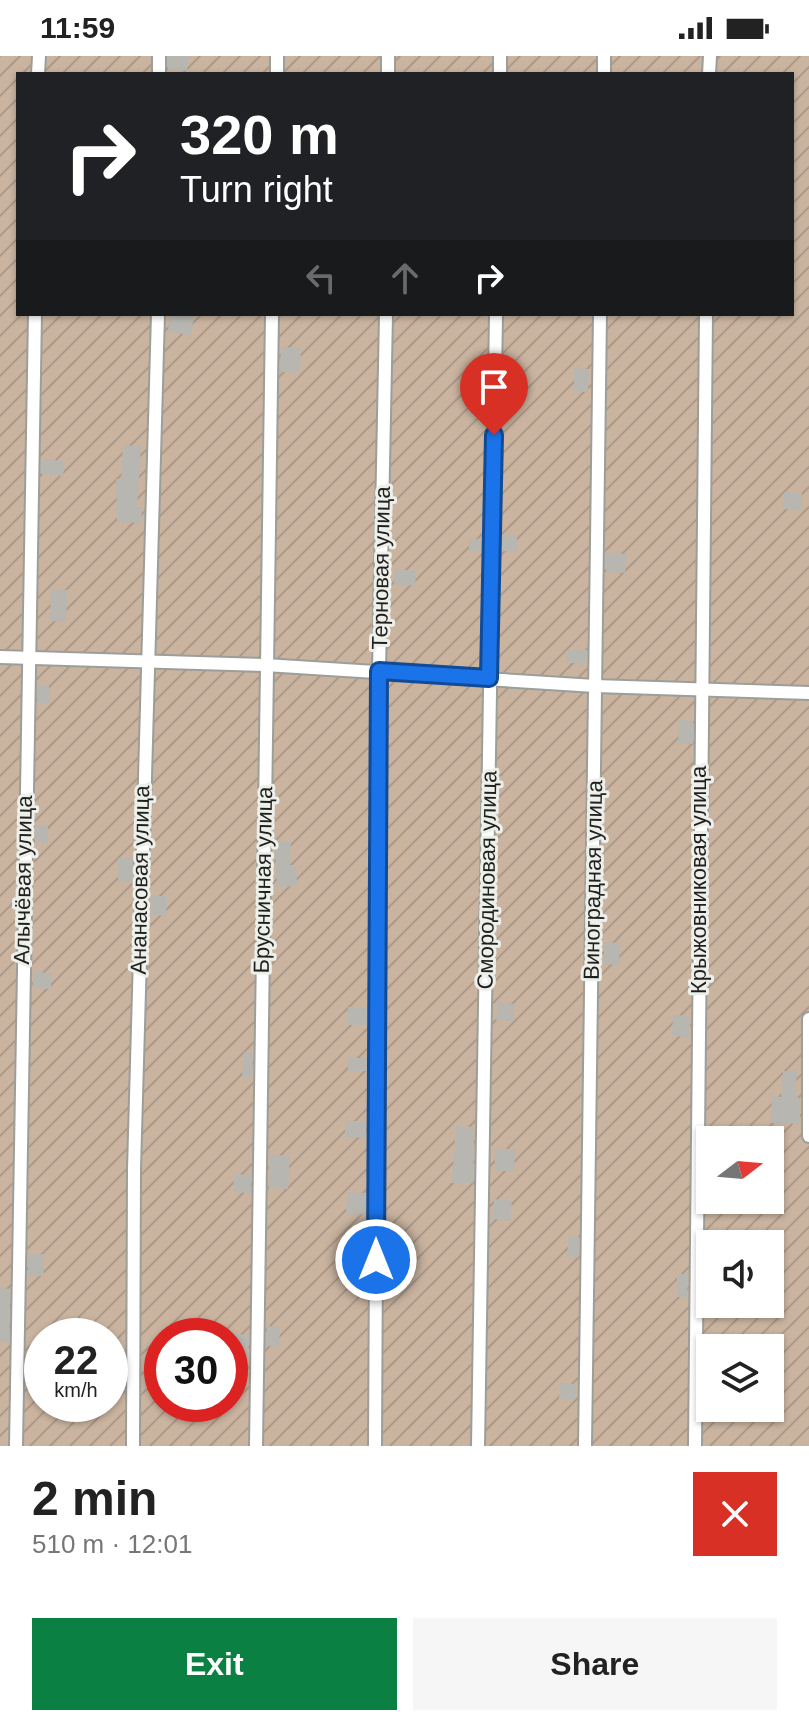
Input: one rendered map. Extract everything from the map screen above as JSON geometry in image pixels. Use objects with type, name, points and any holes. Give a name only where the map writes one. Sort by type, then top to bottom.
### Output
[{"type":"street","name":"Алычёвая улица","points":[[16,1446],[35,316]]},
{"type":"street","name":"Ананасовая улица","points":[[133,1446],[134,1169],[158,316]]},
{"type":"street","name":"Брусничная улица","points":[[256,1446],[272,316]]},
{"type":"street","name":"Терновая улица","points":[[375,1446],[379,671],[386,316]]},
{"type":"street","name":"Смородиновая улица","points":[[478,1446],[496,316]]},
{"type":"street","name":"Виноградная улица","points":[[585,1446],[600,316]]},
{"type":"street","name":"Крыжовниковая улица","points":[[695,1446],[706,316]]},
{"type":"street","points":[[0,657],[265,665],[595,686],[809,693]]},
{"type":"street","points":[[809,1019],[809,1136]]},
{"type":"shaded area","points":[[0,56],[809,56],[809,1446],[0,1446]]},
{"type":"building","points":[[168,56],[189,56],[187,71],[168,69]]},
{"type":"building","points":[[170,316],[194,316],[191,335],[168,332]]},
{"type":"building","points":[[281,347],[301,348],[300,372],[280,372]]},
{"type":"building","points":[[574,368],[589,369],[588,392],[574,391]]},
{"type":"building","points":[[123,445],[141,446],[137,507],[142,507],[141,523],[117,522],[116,479],[121,479]]},
{"type":"building","points":[[42,459],[65,461],[63,476],[41,474]]},
{"type":"building","points":[[784,492],[802,493],[801,510],[783,509]]},
{"type":"building","points":[[501,535],[517,536],[517,552],[501,551]]},
{"type":"building","points":[[469,539],[483,539],[483,551],[469,551]]},
{"type":"building","points":[[606,553],[627,554],[625,573],[606,572]]},
{"type":"building","points":[[395,569],[416,571],[415,586],[394,584]]},
{"type":"building","points":[[51,589],[67,590],[66,622],[50,621]]},
{"type":"building","points":[[567,650],[587,650],[586,663],[567,663]]},
{"type":"building","points":[[38,686],[49,686],[49,703],[37,703]]},
{"type":"building","points":[[679,720],[693,721],[693,744],[678,743]]},
{"type":"building","points":[[35,825],[48,826],[48,843],[35,842]]},
{"type":"building","points":[[275,841],[291,842],[290,865],[296,865],[297,886],[277,887]]},
{"type":"building","points":[[118,858],[133,858],[133,882],[118,882]]},
{"type":"building","points":[[151,896],[167,896],[166,916],[150,915]]},
{"type":"building","points":[[604,942],[620,943],[619,965],[604,964]]},
{"type":"building","points":[[33,972],[51,973],[51,989],[33,988]]},
{"type":"building","points":[[498,1002],[515,1004],[513,1021],[496,1020]]},
{"type":"building","points":[[348,1007],[368,1008],[368,1025],[348,1025]]},
{"type":"building","points":[[673,1015],[690,1016],[690,1037],[672,1036]]},
{"type":"building","points":[[244,1052],[253,1053],[252,1078],[242,1077]]},
{"type":"building","points":[[348,1058],[368,1058],[368,1071],[348,1071]]},
{"type":"building","points":[[783,1071],[797,1072],[795,1097],[800,1098],[800,1124],[771,1123],[772,1096],[781,1097]]},
{"type":"building","points":[[345,1121],[366,1121],[366,1138],[345,1137]]},
{"type":"building","points":[[456,1126],[474,1127],[473,1183],[452,1183]]},
{"type":"building","points":[[495,1149],[515,1149],[514,1171],[495,1171]]},
{"type":"building","points":[[269,1155],[290,1156],[288,1189],[269,1188]]},
{"type":"building","points":[[234,1174],[251,1175],[251,1193],[233,1192]]},
{"type":"building","points":[[347,1192],[367,1193],[367,1215],[346,1214]]},
{"type":"building","points":[[494,1199],[512,1201],[510,1221],[492,1219]]},
{"type":"building","points":[[569,1236],[579,1237],[578,1258],[567,1256]]},
{"type":"building","points":[[43,1254],[44,1276],[28,1276],[28,1255]]},
{"type":"building","points":[[677,1274],[688,1274],[687,1297],[677,1297]]},
{"type":"building","points":[[0,1288],[10,1289],[9,1342],[0,1342]]},
{"type":"building","points":[[267,1326],[280,1327],[279,1347],[266,1346]]},
{"type":"building","points":[[560,1383],[576,1384],[575,1400],[559,1398]]},
{"type":"route","points":[[376,1260],[379,671],[489,678],[494,435]]}]
